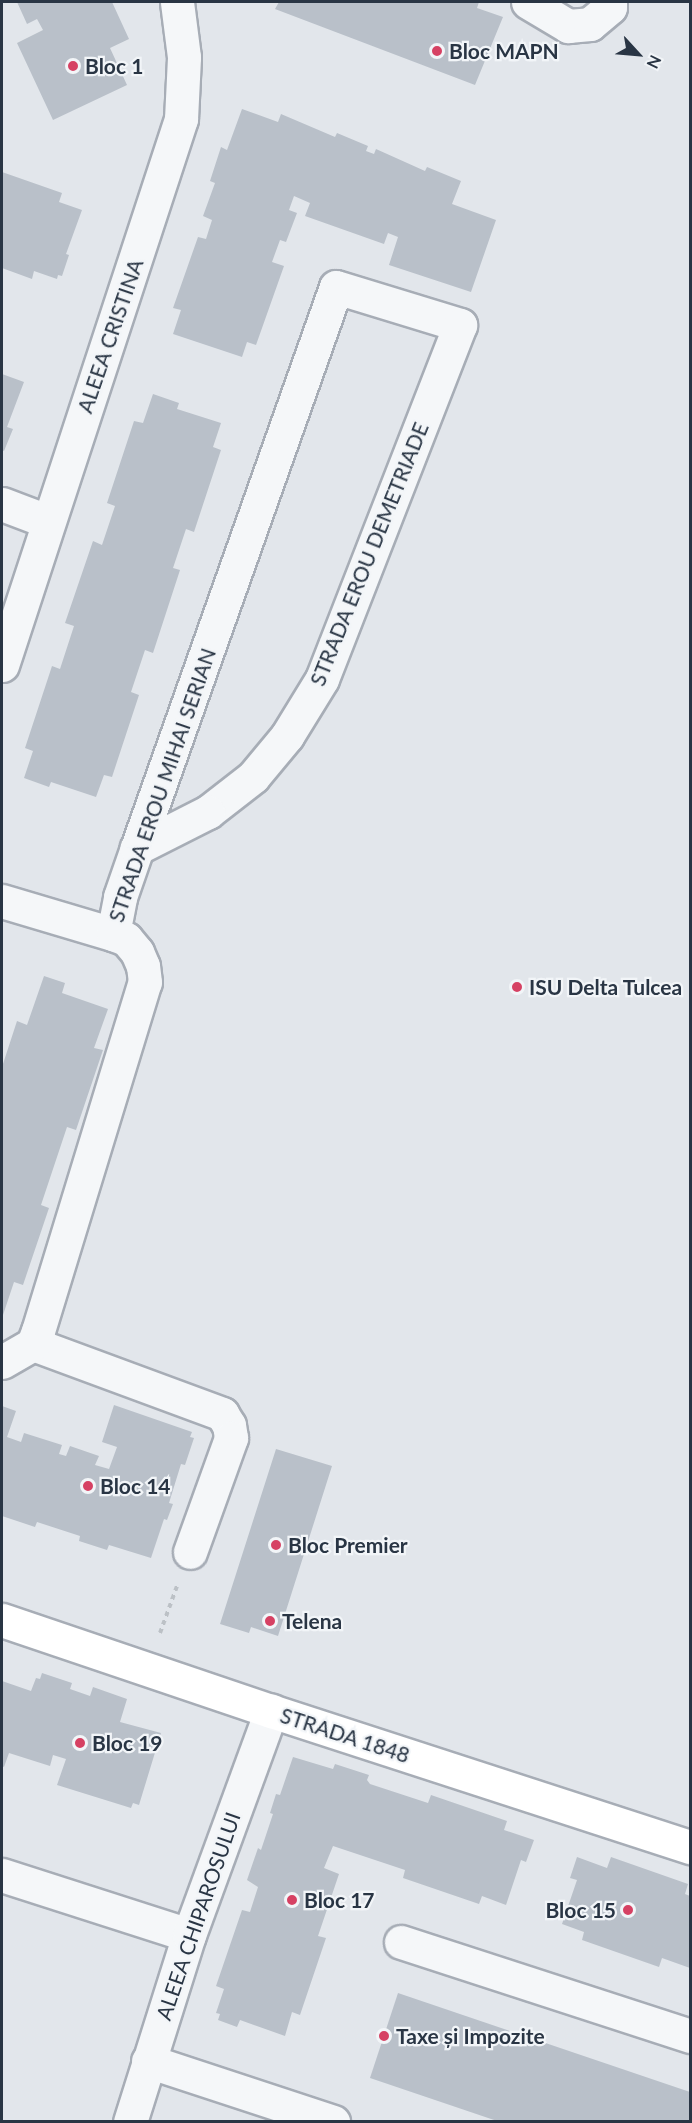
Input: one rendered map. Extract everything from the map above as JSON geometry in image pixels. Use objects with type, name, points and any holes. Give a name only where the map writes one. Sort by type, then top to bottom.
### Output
[{"type":"main road","name":"STRADA 1848","points":[[2,1620],[271,1711],[690,1847]]},
{"type":"street","name":"ALEEA CRISTINA","points":[[2,665],[47,521],[182,119],[184,57],[177,2]]},
{"type":"street","points":[[528,2],[568,26],[590,24],[610,7],[610,2]]},
{"type":"street","name":"STRADA EROU MIHAI SERIAN","points":[[33,1344],[145,982],[143,966],[137,952],[126,939],[113,934],[120,897],[336,286],[460,326]]},
{"type":"street","name":"STRADA EROU DEMETRIADE","points":[[137,848],[208,812],[253,777],[286,736],[321,679],[460,326]]},
{"type":"street","points":[[2,504],[47,521]]},
{"type":"street","points":[[2,901],[113,934]]},
{"type":"street","points":[[2,1362],[33,1344],[222,1414],[229,1425],[231,1438],[190,1552]]},
{"type":"street","name":"ALEEA CHIPAROSULUI","points":[[130,2121],[189,1935],[271,1711]]},
{"type":"street","points":[[2,1875],[189,1935]]},
{"type":"street","points":[[401,1942],[690,2036]]},
{"type":"street","points":[[148,2061],[333,2121]]},
{"type":"path","points":[[146,1669],[190,1552]]},
{"type":"building","name":"Bloc 1","points":[[17,2],[112,2],[129,39],[110,48],[127,85],[53,120],[17,43],[43,30],[37,19],[27,24]]},
{"type":"building","name":"Bloc MAPN","points":[[279,2],[479,2],[477,8],[503,17],[475,85],[275,9]]},
{"type":"building","points":[[242,109],[278,122],[281,114],[335,137],[337,133],[368,146],[366,151],[374,154],[376,149],[425,171],[427,167],[461,181],[452,204],[496,220],[471,292],[389,265],[398,237],[388,233],[384,244],[305,216],[310,203],[294,196],[289,210],[297,213],[286,242],[280,240],[272,262],[284,266],[256,345],[247,342],[242,357],[173,334],[181,310],[173,308],[198,237],[206,239],[212,220],[203,216],[215,183],[210,181],[221,147],[227,150]]},
{"type":"building","points":[[2,172],[62,193],[59,202],[82,210],[66,254],[69,255],[62,276],[58,275],[57,279],[34,271],[32,279],[2,268]]},
{"type":"building","points":[[2,374],[24,382],[7,427],[13,429],[4,451],[2,450]]},
{"type":"building","points":[[153,394],[179,403],[177,409],[221,423],[213,447],[221,450],[194,532],[186,529],[173,568],[180,570],[153,653],[145,650],[131,692],[139,695],[112,777],[104,775],[96,797],[51,782],[49,787],[24,778],[33,751],[25,748],[52,666],[60,669],[74,626],[65,623],[93,541],[102,545],[115,506],[107,503],[134,421],[143,423]]},
{"type":"building","points":[[44,976],[65,983],[62,993],[108,1009],[94,1048],[103,1050],[76,1130],[67,1127],[41,1205],[49,1208],[23,1285],[14,1282],[2,1318],[2,1067],[17,1021],[27,1025]]},
{"type":"building","name":"Bloc 14","points":[[114,1405],[192,1432],[190,1437],[194,1438],[185,1465],[181,1464],[169,1503],[173,1504],[167,1520],[164,1519],[151,1558],[109,1545],[107,1550],[79,1541],[80,1536],[37,1522],[35,1527],[2,1516],[2,1406],[16,1411],[7,1437],[21,1442],[24,1433],[62,1445],[59,1454],[66,1456],[70,1446],[99,1456],[95,1465],[109,1469],[117,1447],[102,1442]]},
{"type":"building","name":"Bloc Premier","points":[[276,1449],[332,1466],[278,1636],[251,1627],[249,1633],[220,1624]]},
{"type":"building","name":"Bloc 19","points":[[42,1673],[72,1683],[70,1689],[90,1696],[93,1687],[127,1699],[120,1722],[161,1733],[139,1805],[133,1803],[131,1808],[57,1785],[66,1759],[53,1755],[50,1766],[9,1753],[4,1767],[2,1766],[2,1681],[31,1691],[36,1678],[40,1679]]},
{"type":"building","name":"Bloc 17","points":[[293,1757],[333,1769],[335,1764],[369,1775],[367,1780],[370,1784],[428,1803],[431,1795],[507,1821],[504,1830],[534,1840],[526,1862],[521,1860],[506,1905],[482,1896],[479,1904],[403,1878],[405,1870],[333,1846],[324,1868],[339,1874],[318,1936],[326,1938],[300,2015],[292,2012],[285,2036],[240,2020],[237,2027],[218,2020],[220,2014],[216,2013],[224,1989],[216,1986],[242,1910],[250,1912],[258,1887],[247,1880],[258,1848],[261,1850],[273,1814],[270,1813],[276,1794],[280,1795]]},
{"type":"building","name":"Bloc 15","points":[[577,1857],[607,1868],[611,1857],[688,1884],[685,1894],[690,1896],[690,1968],[662,1958],[659,1967],[582,1940],[584,1932],[562,1924],[577,1880],[570,1878]]},
{"type":"building","points":[[398,1993],[690,2092],[690,2122],[500,2122],[370,2078]]},
{"type":"place","name":"Bloc MAPN","points":[[437,51]]},
{"type":"place","name":"Bloc 1","points":[[73,66]]},
{"type":"place","name":"ISU Delta Tulcea","points":[[517,987]]},
{"type":"place","name":"Bloc 14","points":[[88,1486]]},
{"type":"place","name":"Bloc Premier","points":[[276,1545]]},
{"type":"place","name":"Telena","points":[[270,1621]]},
{"type":"place","name":"Bloc 19","points":[[80,1743]]},
{"type":"place","name":"Bloc 17","points":[[292,1900]]},
{"type":"place","name":"Bloc 15","points":[[628,1910]]},
{"type":"place","name":"Taxe și Impozite","points":[[384,2036]]}]
